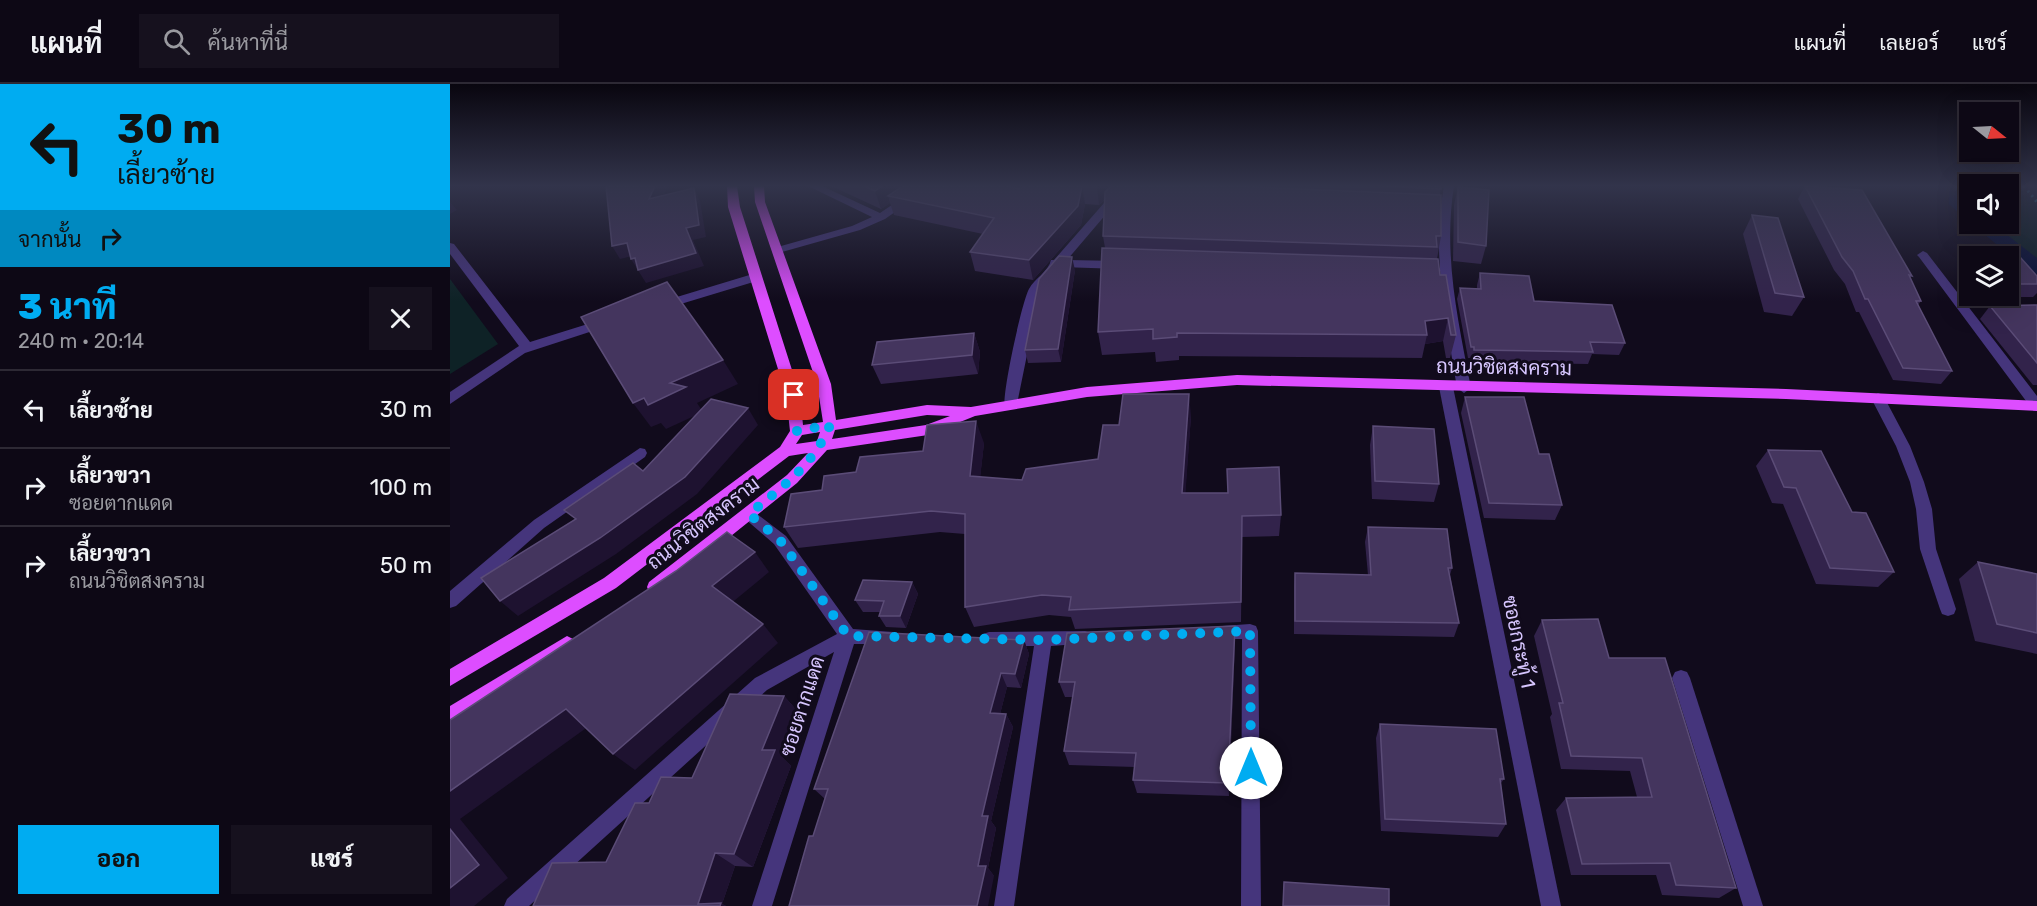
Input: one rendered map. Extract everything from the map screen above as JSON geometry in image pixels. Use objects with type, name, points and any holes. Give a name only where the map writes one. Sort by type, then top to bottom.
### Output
[{"type":"main road","points":[[739,224],[794,395],[797,431]]},
{"type":"main road","name":"ถนนวิชิตสงคราม","points":[[639,599],[792,479],[821,448],[830,425],[824,384],[768,224]]},
{"type":"main road","name":"ถนนวิชิตสงคราม","points":[[785,451],[821,448],[928,430],[972,412],[1010,404],[1088,392],[1236,380],[1878,398],[2037,406]]},
{"type":"main road","name":"ถนนวิชิตสงคราม","points":[[450,678],[610,583],[785,451],[797,431],[927,410],[972,412]]},
{"type":"main road","points":[[450,716],[579,636]]},
{"type":"street","points":[[778,250],[864,224]]},
{"type":"street","points":[[1010,404],[1013,381],[1034,290],[1055,263],[1092,224]]},
{"type":"street","points":[[1437,224],[1439,276],[1464,387]]},
{"type":"street","points":[[450,246],[527,347]]},
{"type":"street","points":[[1923,255],[2037,406]]},
{"type":"street","points":[[1055,263],[1137,266]]},
{"type":"street","points":[[646,310],[756,277]]},
{"type":"street","points":[[450,399],[503,359],[527,347],[624,316]]},
{"type":"street","name":"ซอยกระทู้ 1","points":[[1446,387],[1551,906]]},
{"type":"street","points":[[1878,398],[1903,446],[1917,482],[1924,509],[1928,549],[1948,609]]},
{"type":"street","points":[[450,600],[540,524],[640,453]]},
{"type":"street","points":[[749,514],[780,540],[848,636]]},
{"type":"street","points":[[1193,633],[1250,631],[1251,906]]},
{"type":"street","points":[[517,904],[761,684],[848,636],[905,637]]},
{"type":"street","name":"ซอยตากแดด","points":[[762,906],[848,636]]},
{"type":"street","points":[[974,639],[1043,640],[1101,637]]},
{"type":"street","points":[[1004,906],[1043,640]]},
{"type":"street","points":[[1681,678],[1753,906]]},
{"type":"green space","points":[[2019,224],[2037,224],[2037,260],[2005,234],[2019,234]]},
{"type":"green space","points":[[450,279],[498,344],[450,374]]},
{"type":"building","points":[[610,224],[699,224],[686,228],[696,253],[638,270],[635,258],[631,259],[627,243],[612,246]]},
{"type":"building","points":[[990,224],[1061,224],[1029,260],[970,252]]},
{"type":"building","points":[[1104,224],[1441,224],[1441,236],[1436,236],[1437,247],[1103,236]]},
{"type":"building","points":[[1458,224],[1487,224],[1486,246],[1458,242]]},
{"type":"building","points":[[1755,224],[1780,224],[1804,297],[1775,293]]},
{"type":"building","points":[[1825,224],[1882,224],[1912,276],[1909,275],[1921,301],[1916,301],[1952,371],[1903,368],[1868,299],[1865,299],[1853,271],[1842,257]]},
{"type":"building","points":[[1102,248],[1438,259],[1440,275],[1446,275],[1456,335],[1451,335],[1448,318],[1425,321],[1427,335],[1177,333],[1177,337],[1153,339],[1153,329],[1098,332]]},
{"type":"building","points":[[1059,256],[1072,257],[1058,349],[1025,350],[1039,279]]},
{"type":"building","points":[[2019,257],[2037,276],[2037,284],[2019,284]]},
{"type":"building","points":[[1480,273],[1529,276],[1534,301],[1612,305],[1625,343],[1590,342],[1593,352],[1474,350],[1474,347],[1471,347],[1460,288],[1481,289]]},
{"type":"building","points":[[667,282],[723,360],[670,383],[686,387],[648,405],[644,398],[633,403],[581,317]]},
{"type":"building","points":[[2037,305],[2037,363],[1990,306]]},
{"type":"building","points":[[974,333],[972,355],[872,365],[877,342]]},
{"type":"building","points":[[1123,394],[1189,394],[1182,493],[1228,493],[1227,469],[1279,467],[1281,515],[1242,516],[1241,602],[1069,610],[1071,597],[1042,595],[965,607],[965,514],[931,511],[784,527],[791,494],[822,490],[824,476],[856,472],[860,457],[923,451],[927,425],[976,421],[970,476],[1022,480],[1026,469],[1098,459],[1103,425],[1119,425]]},
{"type":"building","points":[[1465,397],[1524,397],[1539,454],[1549,454],[1562,505],[1489,503]]},
{"type":"building","points":[[711,399],[748,408],[685,477],[600,538],[500,601],[481,578],[576,519],[564,510],[633,463],[643,471]]},
{"type":"building","points":[[1373,426],[1434,429],[1439,484],[1375,481]]},
{"type":"building","points":[[1768,450],[1821,451],[1852,512],[1866,513],[1894,572],[1830,568],[1796,488],[1784,487]]},
{"type":"building","points":[[1368,527],[1447,529],[1452,568],[1448,568],[1459,623],[1295,621],[1295,573],[1371,575]]},
{"type":"building","points":[[727,532],[755,552],[712,586],[763,624],[613,754],[566,709],[450,791],[450,720],[676,571]]},
{"type":"building","points":[[1978,562],[2037,574],[2037,633],[1997,624]]},
{"type":"building","points":[[863,580],[912,582],[900,616],[879,616],[884,601],[855,600]]},
{"type":"building","points":[[1598,619],[1609,658],[1665,658],[1736,888],[1676,885],[1670,863],[1582,864],[1566,798],[1652,797],[1642,758],[1571,756],[1559,703],[1563,703],[1542,620]]},
{"type":"building","points":[[1235,626],[1228,783],[1133,780],[1136,753],[1064,751],[1075,682],[1059,682],[1067,633]]},
{"type":"building","points":[[869,632],[1024,640],[1015,674],[1001,673],[990,713],[1006,714],[982,816],[988,816],[978,866],[986,866],[977,906],[789,906],[809,836],[813,836],[828,789],[814,789]]},
{"type":"building","points":[[730,694],[784,696],[762,750],[775,750],[734,854],[715,853],[698,904],[721,903],[720,906],[533,906],[552,863],[606,862],[635,803],[649,803],[661,777],[692,778]]},
{"type":"building","points":[[1380,724],[1496,729],[1504,779],[1500,779],[1506,824],[1385,819]]},
{"type":"building","points":[[450,829],[479,865],[450,888]]},
{"type":"building","points":[[1284,882],[1389,889],[1389,906],[1283,906]]},
{"type":"waterway","points":[[1994,234],[2037,268]]},
{"type":"route","points":[[794,395],[797,431],[830,425],[821,448],[792,479],[749,514],[780,540],[848,636],[1043,640],[1250,631],[1251,768]]}]
